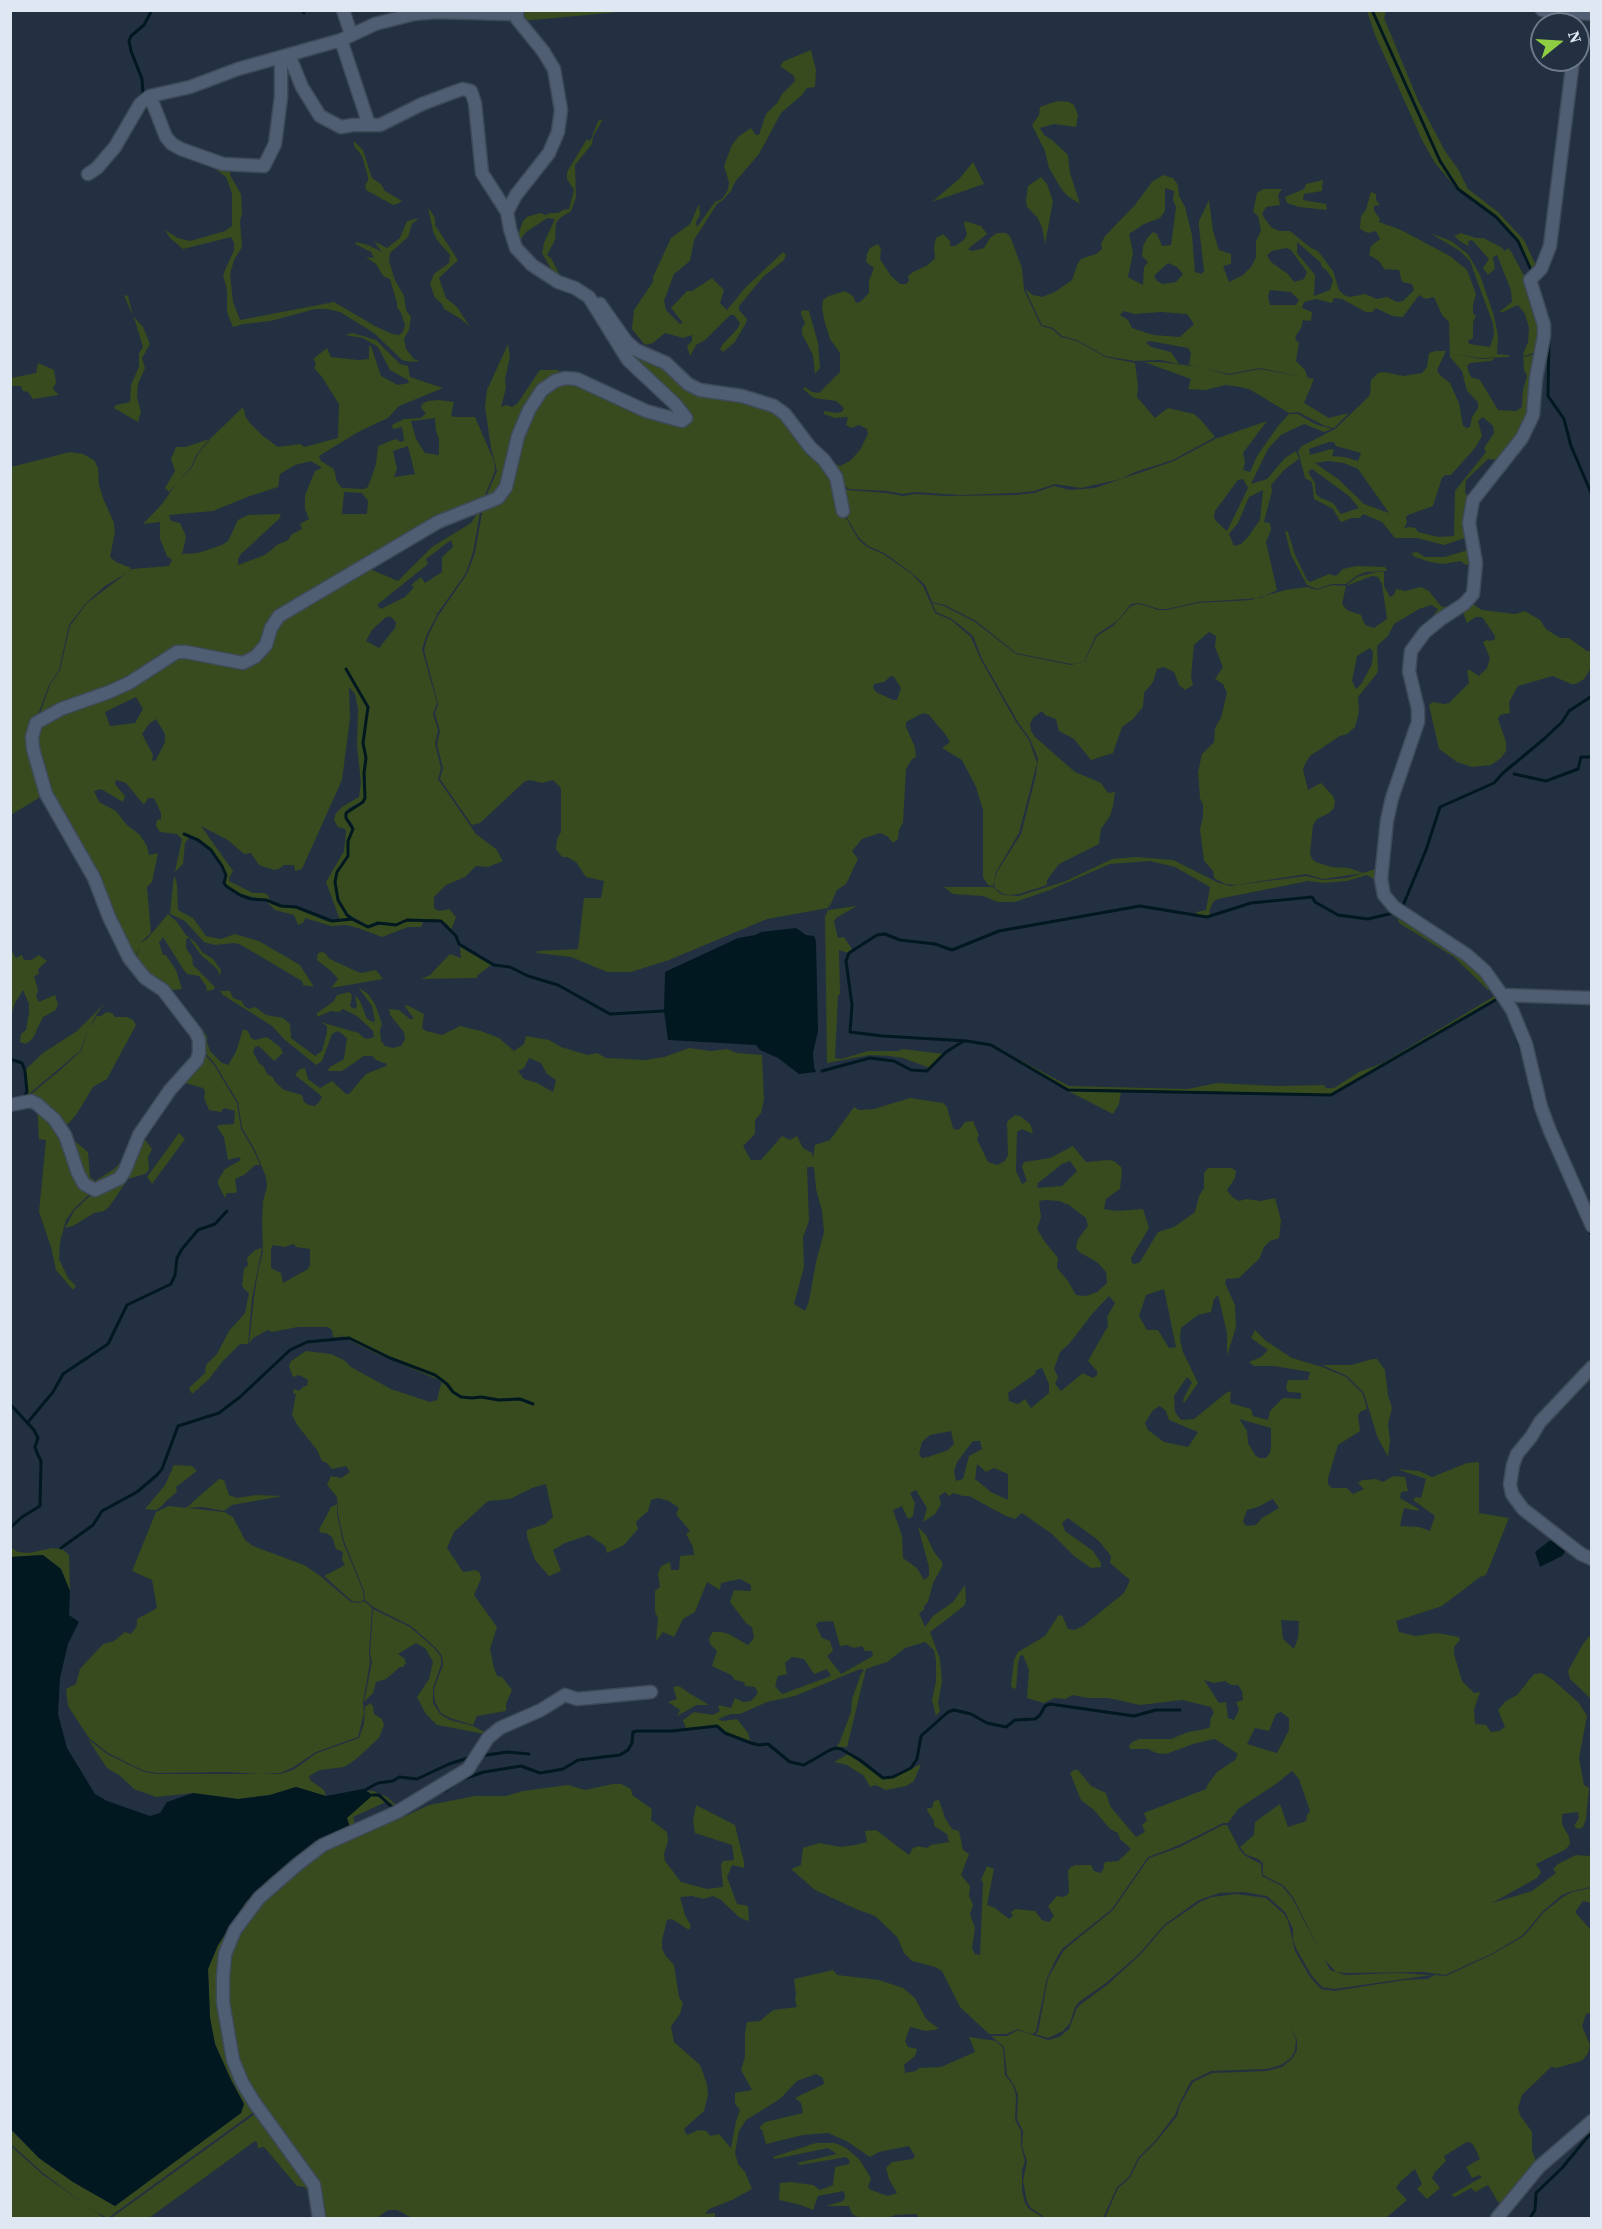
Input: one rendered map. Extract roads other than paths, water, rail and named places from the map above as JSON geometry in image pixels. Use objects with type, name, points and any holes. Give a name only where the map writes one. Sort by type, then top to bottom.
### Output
[{"type":"street","points":[[343,10],[346,37],[369,125]]},
{"type":"street","points":[[88,174],[97,168],[115,147],[140,104],[150,96],[190,87],[238,69],[346,37],[375,24],[414,14],[435,12],[509,14],[514,10],[517,18],[554,69],[561,110],[558,132],[549,153],[516,195],[507,212]]},
{"type":"street","points":[[150,96],[166,137],[172,144],[223,164],[264,166],[275,144],[285,56]]},
{"type":"street","points":[[285,56],[320,116],[341,127],[380,125],[422,104],[454,92],[463,89],[471,91],[475,103],[482,173],[507,212],[516,248],[532,265],[558,282],[575,288],[605,309],[626,341],[636,350],[666,363],[688,384],[700,390],[742,396],[774,406],[785,414],[810,447],[825,460],[836,477],[843,511]]},
{"type":"street","points":[[1572,72],[1550,246],[1545,262],[1535,277],[1530,280],[1544,325],[1533,415],[1522,438],[1473,500],[1469,523],[1476,563],[1473,594],[1464,604],[1425,632],[1411,651],[1409,671],[1418,709],[1418,722],[1392,798],[1381,879],[1384,895],[1394,907],[1467,955],[1485,971],[1512,1010],[1526,1044],[1541,1107],[1592,1226]]},
{"type":"street","points":[[10,1105],[31,1101],[38,1104],[54,1119],[65,1134],[84,1184],[95,1190],[120,1178],[139,1136],[170,1090],[197,1060],[199,1053],[199,1040],[196,1033],[163,990],[145,978],[129,958],[94,878],[46,794],[33,749],[32,737],[36,723],[61,709],[109,692],[129,682],[177,652],[243,663],[255,657],[266,645],[271,628],[279,616],[438,522],[498,498],[507,487],[518,436],[529,410],[542,390],[555,381],[565,378],[577,379],[626,403],[682,421],[686,418],[675,404],[628,360],[588,297]]},
{"type":"street","points":[[1502,995],[1592,998]]},
{"type":"street","points":[[1592,1367],[1544,1417],[1517,1454],[1510,1484],[1512,1494],[1523,1509],[1581,1554],[1592,1559]]},
{"type":"street","points":[[319,2218],[314,2185],[259,2109],[242,2082],[233,2060],[223,2002],[223,1978],[225,1954],[235,1930],[259,1898],[298,1864],[323,1845],[397,1812],[468,1769],[488,1738],[500,1728],[542,1710],[565,1695],[577,1699],[651,1692]]},
{"type":"street","points":[[1497,2218],[1539,2167],[1592,2121]]},
{"type":"water","points":[[796,928],[806,935],[814,936],[816,941],[818,1031],[813,1053],[816,1072],[799,1074],[778,1058],[760,1050],[756,1045],[668,1040],[664,1011],[665,972],[738,938],[761,932]]},
{"type":"water","points":[[1556,1536],[1567,1549],[1562,1556],[1540,1567],[1535,1552]]},
{"type":"water","points":[[43,1555],[61,1569],[70,1591],[69,1615],[79,1622],[68,1644],[60,1678],[58,1714],[67,1748],[95,1794],[107,1801],[150,1816],[160,1813],[167,1802],[193,1793],[238,1799],[270,1795],[296,1787],[326,1796],[363,1789],[373,1795],[347,1818],[350,1827],[315,1841],[269,1879],[246,1902],[218,1945],[208,1969],[210,2018],[215,2044],[244,2104],[241,2113],[115,2206],[73,2182],[39,2158],[11,2129],[10,1557]]},
{"type":"waterway","points":[[143,94],[142,79],[129,41],[131,36],[144,25],[152,10]]},
{"type":"waterway","points":[[1372,10],[1440,161],[1458,189],[1496,217],[1518,241],[1532,272]]},
{"type":"waterway","points":[[1549,339],[1548,396],[1564,419],[1571,446],[1592,495]]},
{"type":"waterway","points":[[1592,548],[1592,553]]},
{"type":"waterway","points":[[346,669],[368,707],[363,743],[366,758],[365,798],[363,802],[346,813],[346,818],[353,829],[348,841],[348,856],[337,872],[335,882],[338,900],[352,919]]},
{"type":"waterway","points":[[1402,908],[1426,850],[1440,807],[1494,783],[1562,722],[1569,711],[1592,696]]},
{"type":"waterway","points":[[1514,774],[1546,781],[1578,769],[1581,757],[1592,757]]},
{"type":"waterway","points":[[184,834],[198,840],[211,850],[226,875],[224,883],[240,895],[251,899],[266,900],[281,906],[296,907],[332,921],[352,919],[368,927],[378,923],[396,925],[407,920],[441,921],[456,936],[459,944],[494,965],[510,967],[528,976],[558,985],[610,1014],[664,1011]]},
{"type":"waterway","points":[[1406,922],[1393,913],[1368,919],[1338,915],[1315,902],[1312,897],[1251,903],[1207,917],[1140,906],[999,931],[952,950],[935,944],[900,940],[885,934],[877,935],[849,953],[846,961],[852,1005],[850,1032],[991,1045],[1068,1090],[1331,1095],[1499,998]]},
{"type":"waterway","points":[[1513,1027],[1523,1055]]},
{"type":"waterway","points":[[822,1071],[870,1058],[894,1061],[911,1070],[927,1071],[946,1052],[962,1042]]},
{"type":"waterway","points":[[10,1059],[22,1063],[25,1071],[27,1092],[22,1100]]},
{"type":"waterway","points":[[1530,1087],[1534,1104]]},
{"type":"waterway","points":[[28,1422],[53,1392],[63,1374],[108,1344],[127,1305],[171,1284],[175,1275],[177,1258],[182,1249],[198,1230],[215,1224],[227,1211]]},
{"type":"waterway","points":[[1588,1229],[1592,1236]]},
{"type":"waterway","points":[[61,1548],[93,1525],[102,1511],[137,1492],[157,1475],[162,1469],[178,1426],[219,1413],[240,1397],[290,1350],[307,1342],[349,1338],[390,1358],[435,1375],[461,1397],[520,1399],[533,1404]]},
{"type":"waterway","points":[[10,1404],[34,1430],[38,1438],[35,1447],[41,1461],[40,1506],[10,1528]]},
{"type":"waterway","points":[[463,1779],[484,1772],[521,1766],[540,1773],[563,1769],[578,1760],[620,1755],[628,1750],[632,1743],[633,1732],[637,1731],[672,1731],[717,1726],[725,1733],[751,1743],[768,1744],[790,1762],[804,1765],[830,1750],[841,1749],[883,1778],[893,1777],[911,1768],[917,1759],[921,1736],[948,1712],[954,1710],[971,1714],[987,1723],[1006,1727],[1015,1720],[1035,1719],[1045,1706],[1050,1704],[1134,1716],[1156,1710],[1180,1710]]},
{"type":"waterway","points":[[480,1756],[507,1752],[529,1754]]},
{"type":"waterway","points":[[365,1790],[378,1783],[393,1781],[399,1777],[417,1779],[449,1764],[471,1757]]},
{"type":"waterway","points":[[439,1791],[445,1791],[457,1782]]},
{"type":"waterway","points":[[373,1795],[379,1795],[395,1810]]},
{"type":"waterway","points":[[1530,2218],[1535,2210],[1536,2193],[1562,2168],[1590,2134],[1591,2129]]}]
